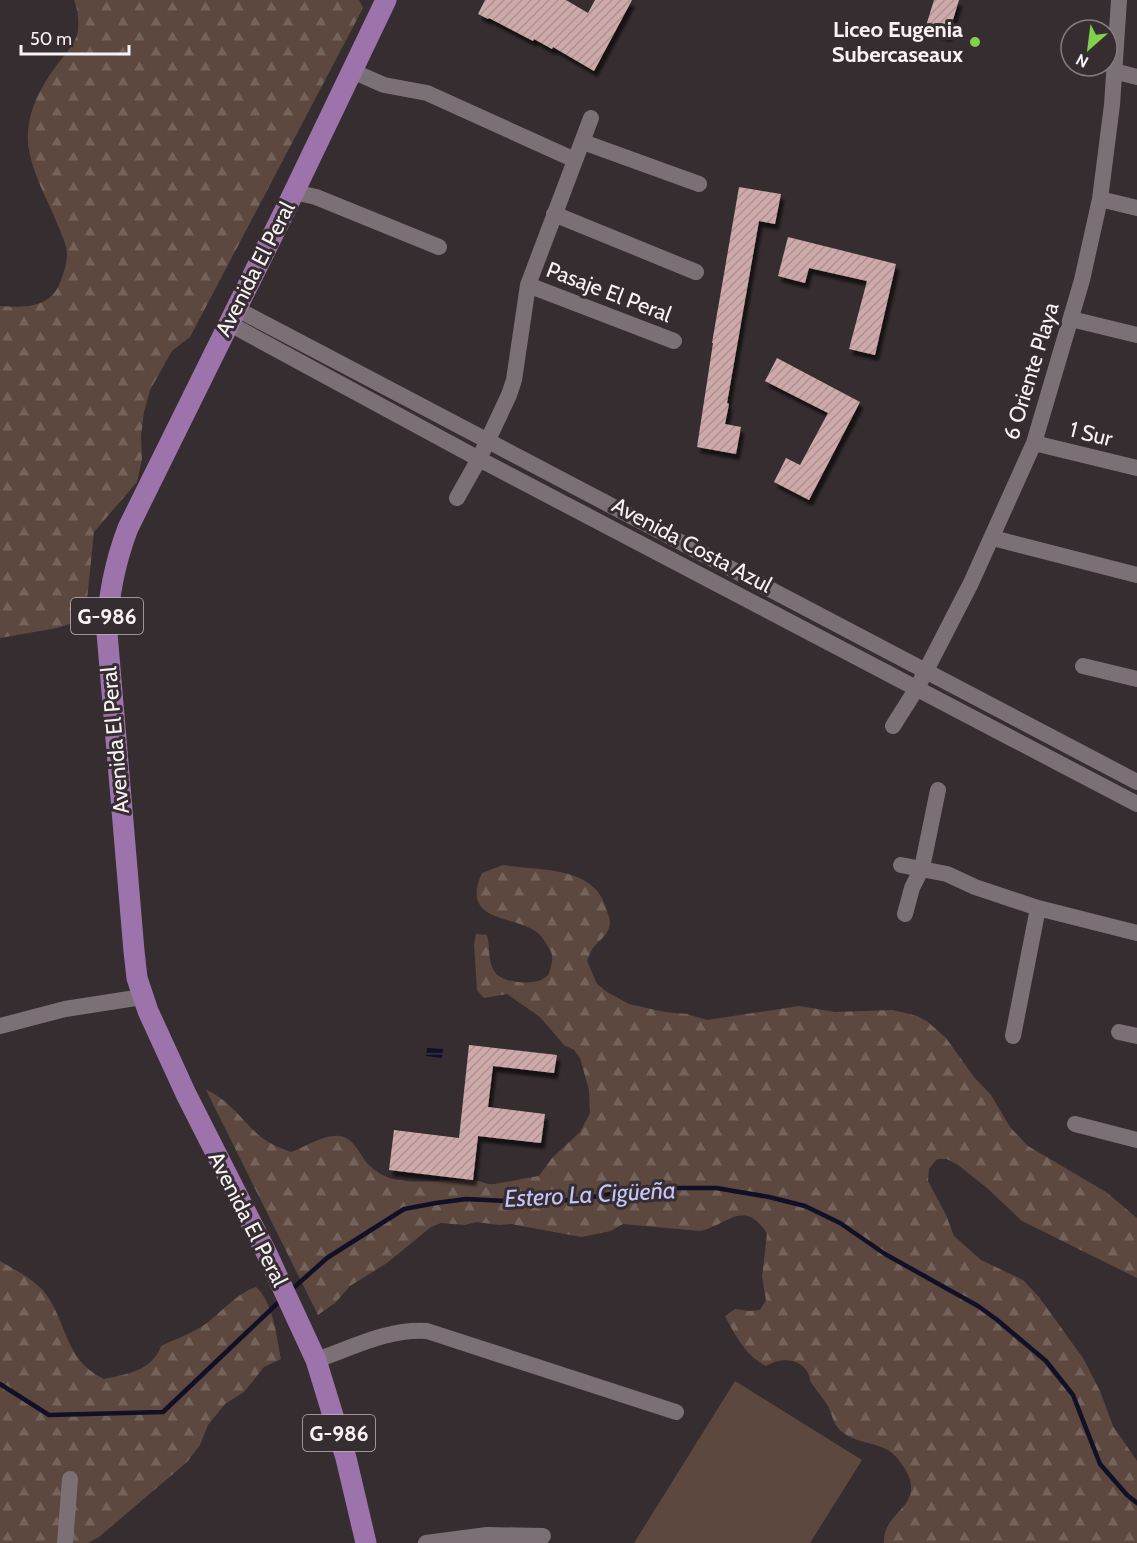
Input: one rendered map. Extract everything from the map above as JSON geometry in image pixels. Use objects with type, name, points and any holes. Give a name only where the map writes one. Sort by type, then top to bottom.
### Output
[{"type":"main road","name":"Avenida El Peral","points":[[316,1360],[267,1254],[186,1094],[142,997],[134,951],[107,633],[109,598],[115,566],[128,528],[386,0]]},
{"type":"main road","name":"G-986","points":[[316,1360],[346,1458],[366,1543]]},
{"type":"street","name":"6 Oriente Playa","points":[[1118,18],[1119,0]]},
{"type":"street","points":[[352,71],[384,85],[427,93],[576,160]]},
{"type":"street","points":[[1119,72],[1137,77]]},
{"type":"street","name":"6 Oriente Playa","points":[[894,726],[925,672],[993,538],[1034,443],[1071,319],[1100,199],[1113,78]]},
{"type":"street","points":[[457,498],[479,459],[514,380],[528,285],[591,118]]},
{"type":"street","points":[[583,142],[699,184]]},
{"type":"street","points":[[294,192],[316,197],[439,247]]},
{"type":"street","points":[[1100,199],[1137,208]]},
{"type":"street","points":[[554,214],[696,272]]},
{"type":"street","name":"Pasaje El Peral","points":[[528,285],[674,341]]},
{"type":"street","name":"Avenida Costa Azul","points":[[232,316],[488,440],[1137,782]]},
{"type":"street","name":"Avenida Costa Azul","points":[[232,316],[479,459],[1137,804]]},
{"type":"street","points":[[1071,319],[1137,335]]},
{"type":"street","name":"1 Sur","points":[[1034,443],[1137,468]]},
{"type":"street","points":[[993,538],[1137,575]]},
{"type":"street","points":[[1083,666],[1137,679]]},
{"type":"street","points":[[904,914],[912,888],[922,868],[938,790]]},
{"type":"street","points":[[901,864],[947,874],[975,887],[1038,908],[1137,933]]},
{"type":"street","points":[[1013,1036],[1038,908]]},
{"type":"street","points":[[0,1026],[65,1009],[142,997]]},
{"type":"street","points":[[1119,1032],[1137,1036]]},
{"type":"street","points":[[1075,1124],[1137,1140]]},
{"type":"street","points":[[316,1360],[392,1333],[427,1331],[676,1412]]},
{"type":"street","points":[[64,1543],[70,1479]]},
{"type":"street","points":[[426,1543],[488,1534],[543,1536]]},
{"type":"green space","points":[[74,0],[359,0],[363,8],[190,337],[172,351],[150,390],[144,412],[141,436],[142,459],[137,482],[94,532],[87,600],[79,621],[57,628],[0,638],[0,306],[34,305],[49,298],[59,285],[66,266],[65,244],[32,164],[28,137],[33,107],[39,93],[77,36],[78,19]]},
{"type":"green space","points":[[503,865],[547,870],[577,877],[590,884],[600,894],[610,926],[592,950],[587,961],[597,984],[629,1004],[687,1014],[707,1020],[799,1006],[835,1012],[893,1010],[917,1016],[928,1022],[946,1038],[974,1077],[991,1095],[1010,1127],[1028,1146],[1106,1192],[1137,1218],[1137,1278],[1022,1221],[987,1188],[947,1159],[937,1159],[929,1169],[928,1181],[954,1236],[981,1260],[1023,1280],[1039,1297],[1083,1358],[1100,1391],[1113,1426],[1137,1461],[1137,1543],[884,1543],[888,1526],[910,1494],[910,1481],[897,1457],[882,1447],[857,1440],[841,1431],[803,1366],[788,1360],[776,1361],[766,1366],[759,1362],[737,1338],[725,1316],[735,1309],[760,1310],[766,1300],[762,1277],[767,1233],[751,1217],[736,1216],[700,1231],[623,1224],[611,1231],[581,1237],[511,1224],[441,1223],[431,1227],[387,1263],[350,1286],[335,1303],[318,1315],[206,1090],[222,1099],[254,1131],[275,1146],[291,1152],[323,1138],[340,1136],[350,1141],[367,1163],[386,1177],[417,1182],[472,1180],[491,1184],[539,1176],[552,1158],[580,1132],[590,1113],[589,1090],[580,1058],[574,1050],[564,1045],[540,1017],[507,994],[484,998],[477,990],[474,944],[476,934],[487,935],[492,967],[504,979],[529,982],[543,979],[548,975],[552,962],[551,951],[539,934],[493,915],[478,901],[477,889],[482,873]]},
{"type":"green space","points":[[0,1261],[30,1279],[45,1293],[81,1362],[104,1379],[130,1373],[145,1366],[152,1361],[161,1346],[199,1328],[236,1298],[256,1287],[271,1311],[281,1359],[264,1367],[244,1392],[225,1404],[208,1425],[200,1445],[187,1462],[99,1537],[88,1543],[0,1543]]},
{"type":"green space","points":[[735,1381],[862,1460],[810,1543],[634,1543]]},
{"type":"shaded area","points":[[427,1048],[443,1049],[442,1058],[426,1056]]},
{"type":"building","points":[[485,0],[566,0],[588,13],[595,0],[632,0],[594,71],[553,47],[552,49],[534,39],[533,41],[478,14]]},
{"type":"building","points":[[934,0],[959,0],[948,36],[925,29]]},
{"type":"building","points":[[739,187],[781,194],[775,224],[759,221],[727,403],[729,404],[725,424],[741,427],[736,454],[697,447]]},
{"type":"building","points":[[788,237],[896,264],[875,355],[849,349],[867,281],[809,268],[805,283],[778,276]]},
{"type":"building","points":[[777,358],[860,402],[809,500],[774,482],[786,458],[800,465],[828,413],[765,381]]},
{"type":"building","points":[[469,1045],[557,1055],[554,1073],[493,1066],[488,1107],[545,1114],[541,1143],[478,1136],[473,1180],[389,1170],[394,1130],[459,1138]]},
{"type":"waterway","name":"Estero La Cigüeña","points":[[290,1291],[327,1258],[404,1209],[436,1203],[466,1199],[572,1200],[651,1188],[716,1188],[805,1206],[840,1223],[885,1254],[978,1306],[1046,1361],[1073,1395],[1100,1464],[1137,1503]]},
{"type":"waterway","name":"Estero La Cigüeña","points":[[0,1384],[49,1415],[163,1412],[282,1299]]},
{"type":"place","name":"Liceo Eugenia Subercaseaux","points":[[975,42]]}]
